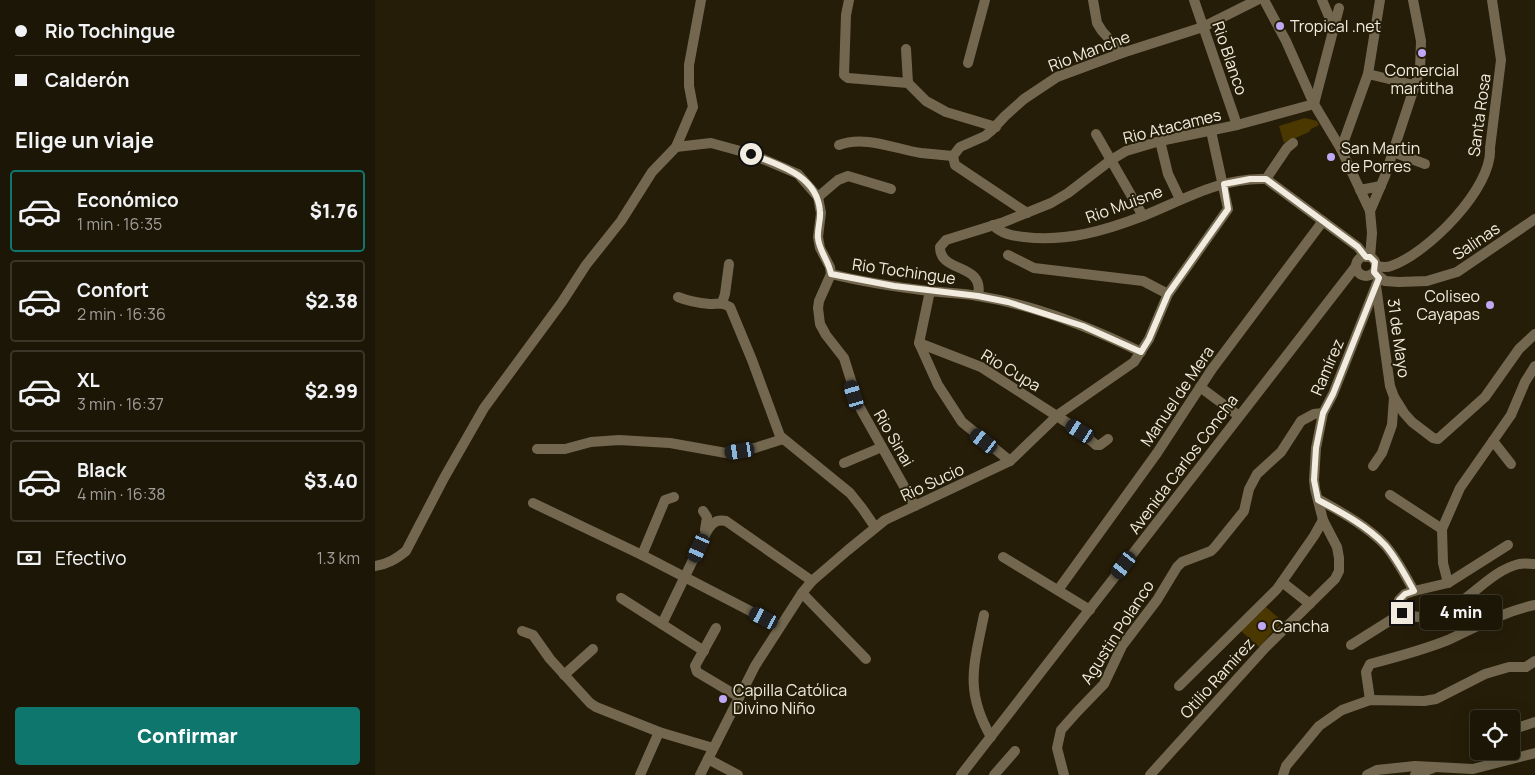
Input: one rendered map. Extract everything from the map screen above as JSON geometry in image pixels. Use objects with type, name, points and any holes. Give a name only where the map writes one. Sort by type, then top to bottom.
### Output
[{"type":"street","points":[[375,566],[397,559],[406,551],[443,478],[484,408],[562,302],[586,265],[621,221],[652,172],[676,147],[693,106],[689,86],[689,65],[701,0]]},
{"type":"street","points":[[849,0],[844,74],[849,78],[908,83],[927,101],[946,112],[996,127]]},
{"type":"street","points":[[968,63],[985,0]]},
{"type":"street","points":[[1093,0],[1097,23],[1122,53]]},
{"type":"street","name":"Rio Blanco","points":[[1194,0],[1237,125]]},
{"type":"street","name":"Rio Manche","points":[[953,156],[960,148],[985,136],[1024,98],[1057,77],[1122,53],[1203,27],[1257,0]]},
{"type":"street","points":[[1264,0],[1286,41],[1314,104],[1341,149],[1370,211],[1374,269]]},
{"type":"street","points":[[1322,0],[1334,28]]},
{"type":"street","points":[[1341,149],[1367,74],[1380,0]]},
{"type":"street","points":[[1370,211],[1381,186],[1420,70],[1421,42],[1413,0]]},
{"type":"street","name":"Santa Rosa","points":[[1374,269],[1388,267],[1411,257],[1448,226],[1478,189],[1491,155],[1490,148],[1501,60],[1492,0]]},
{"type":"street","points":[[1314,104],[1339,8]]},
{"type":"street","points":[[906,49],[908,83]]},
{"type":"street","points":[[1367,74],[1414,85]]},
{"type":"street","name":"Rio Atacames","points":[[978,296],[980,284],[976,278],[971,273],[944,259],[942,255],[940,247],[950,238],[993,225],[1051,203],[1126,150],[1237,125],[1314,104]]},
{"type":"street","name":"Rio Sucio","points":[[700,775],[755,666],[779,626],[812,581],[885,520],[1010,461],[1057,416],[1134,362],[1153,331],[1168,294],[1228,209],[1211,131]]},
{"type":"street","points":[[1096,134],[1143,216]]},
{"type":"street","points":[[839,145],[855,141],[868,142],[953,156],[953,161],[960,168],[1027,212]]},
{"type":"street","points":[[1160,141],[1168,174],[1179,199]]},
{"type":"street","points":[[676,147],[711,142],[751,154],[798,174],[818,197],[838,180],[848,176],[891,189]]},
{"type":"street","points":[[1293,143],[1287,148],[1266,179],[1358,247],[1374,269]]},
{"type":"street","points":[[1393,152],[1425,164]]},
{"type":"street","name":"Rio Muisne","points":[[993,225],[1002,233],[1021,237],[1044,239],[1073,238],[1143,216],[1205,189],[1250,179],[1266,179]]},
{"type":"street","points":[[1360,190],[1381,186]]},
{"type":"street","name":"Rio Tochingue","points":[[818,197],[821,213],[818,237],[820,248],[831,274],[894,286],[978,296],[1031,308],[1083,326],[1141,352]]},
{"type":"street","name":"Salinas","points":[[1356,266],[1358,272],[1363,276],[1369,276],[1374,269],[1390,282],[1427,281],[1457,272],[1535,219]]},
{"type":"street","name":"Manuel de Mera","points":[[1057,590],[1157,454],[1200,387],[1323,221]]},
{"type":"street","points":[[1009,255],[1034,268],[1143,281],[1168,294]]},
{"type":"street","name":"Avenida Carlos Concha","points":[[961,775],[1356,266],[1360,258],[1374,269]]},
{"type":"street","points":[[722,303],[729,264]]},
{"type":"street","name":"31 de Mayo","points":[[1374,269],[1390,386],[1394,397],[1404,413],[1412,422],[1433,438],[1438,439],[1485,397],[1519,349],[1535,334]]},
{"type":"street","name":"Ramírez","points":[[1318,500],[1314,480],[1316,448],[1323,413],[1333,394],[1374,269]]},
{"type":"street","name":"Rio Sinai","points":[[831,274],[819,301],[820,324],[844,358],[856,401],[915,506]]},
{"type":"street","points":[[930,291],[919,343],[938,385],[955,413],[971,430],[1010,461]]},
{"type":"street","points":[[678,297],[696,302],[722,303],[730,307],[783,439],[850,493],[863,508],[875,527]]},
{"type":"street","name":"Rio Cupa","points":[[919,343],[981,367],[1080,431],[1096,444],[1100,445],[1108,439]]},
{"type":"street","points":[[1448,583],[1443,563],[1442,530],[1461,488],[1511,415],[1525,382],[1535,366]]},
{"type":"street","points":[[1200,387],[1239,416]]},
{"type":"street","points":[[1373,466],[1392,426],[1394,397]]},
{"type":"street","name":"Agustin Polanco","points":[[1064,775],[1057,748],[1061,730],[1104,684],[1122,646],[1157,600],[1173,572],[1182,562],[1215,547],[1244,511],[1249,489],[1257,474],[1281,452],[1301,421],[1314,414],[1323,413]]},
{"type":"street","points":[[537,449],[565,449],[591,442],[619,440],[671,443],[726,453],[755,448],[783,439]]},
{"type":"street","points":[[1493,441],[1511,464]]},
{"type":"street","points":[[844,463],[882,447]]},
{"type":"street","points":[[1390,495],[1442,530]]},
{"type":"street","points":[[642,555],[665,500],[674,497]]},
{"type":"street","points":[[1318,500],[1362,526],[1384,544],[1400,566],[1414,591]]},
{"type":"street","name":"Otilio Ramirez","points":[[1150,775],[1265,648],[1335,579],[1339,571],[1337,547],[1323,520],[1318,500]]},
{"type":"street","points":[[533,503],[642,555],[779,626]]},
{"type":"street","points":[[703,511],[707,517],[705,532]]},
{"type":"street","points":[[662,624],[705,532],[713,522],[719,520],[726,521],[812,581]]},
{"type":"street","points":[[1179,686],[1257,610],[1282,582],[1323,520]]},
{"type":"street","points":[[1402,613],[1399,607],[1399,600],[1405,594],[1448,583],[1508,545]]},
{"type":"street","points":[[1003,557],[1090,610]]},
{"type":"street","points":[[1351,645],[1402,613],[1418,617],[1428,617],[1455,608],[1484,584],[1507,570],[1521,564],[1535,564]]},
{"type":"street","points":[[1282,582],[1310,604]]},
{"type":"street","points":[[802,593],[866,659]]},
{"type":"street","points":[[621,598],[704,651]]},
{"type":"street","points":[[1370,700],[1365,672],[1370,664],[1404,656],[1445,641],[1511,612],[1535,605]]},
{"type":"street","points":[[985,615],[973,674],[973,689],[977,706],[991,737]]},
{"type":"street","points":[[716,628],[695,666],[697,672],[739,697]]},
{"type":"street","points":[[522,631],[533,635],[549,659],[596,707],[659,732],[713,748]]},
{"type":"street","points":[[564,675],[593,649]]},
{"type":"street","points":[[1283,775],[1286,766],[1319,726],[1342,710],[1370,700],[1423,701],[1436,699],[1485,674],[1509,667],[1526,667],[1535,661]]},
{"type":"street","points":[[1520,727],[1535,722]]},
{"type":"street","points":[[639,775],[659,732]]},
{"type":"street","points":[[994,775],[1015,751]]},
{"type":"street","points":[[1367,775],[1377,770],[1415,766],[1437,767],[1448,771],[1473,769],[1535,753]]},
{"type":"street","points":[[708,758],[738,775]]},
{"type":"street","points":[[1415,775],[1437,767]]},
{"type":"shaded area","points":[[1305,118],[1317,121],[1319,125],[1309,132],[1284,143],[1279,126]]},
{"type":"shaded area","name":"Cancha","points":[[1266,607],[1282,621],[1259,647],[1241,631]]},
{"type":"place","name":"Tropical .net","points":[[1280,26]]},
{"type":"place","name":"Comercial martitha","points":[[1422,53]]},
{"type":"place","name":"San Martin de Porres","points":[[1331,157]]},
{"type":"place","name":"Coliseo Cayapas","points":[[1490,305]]},
{"type":"place","name":"Cancha","points":[[1262,626]]},
{"type":"place","name":"Capilla Católica Divino Niño","points":[[723,699]]},
{"type":"route","points":[[751,154],[798,174],[818,197],[821,213],[818,237],[820,248],[831,274],[894,286],[978,296],[1008,302],[1083,326],[1141,352],[1156,324],[1168,294],[1228,209],[1224,184],[1250,179],[1266,179],[1358,247],[1366,257],[1370,257],[1375,262],[1376,269],[1374,272],[1379,278],[1333,394],[1323,413],[1316,448],[1314,480],[1318,500],[1362,526],[1384,544],[1400,566],[1414,591],[1400,598],[1399,607],[1402,613]]}]
